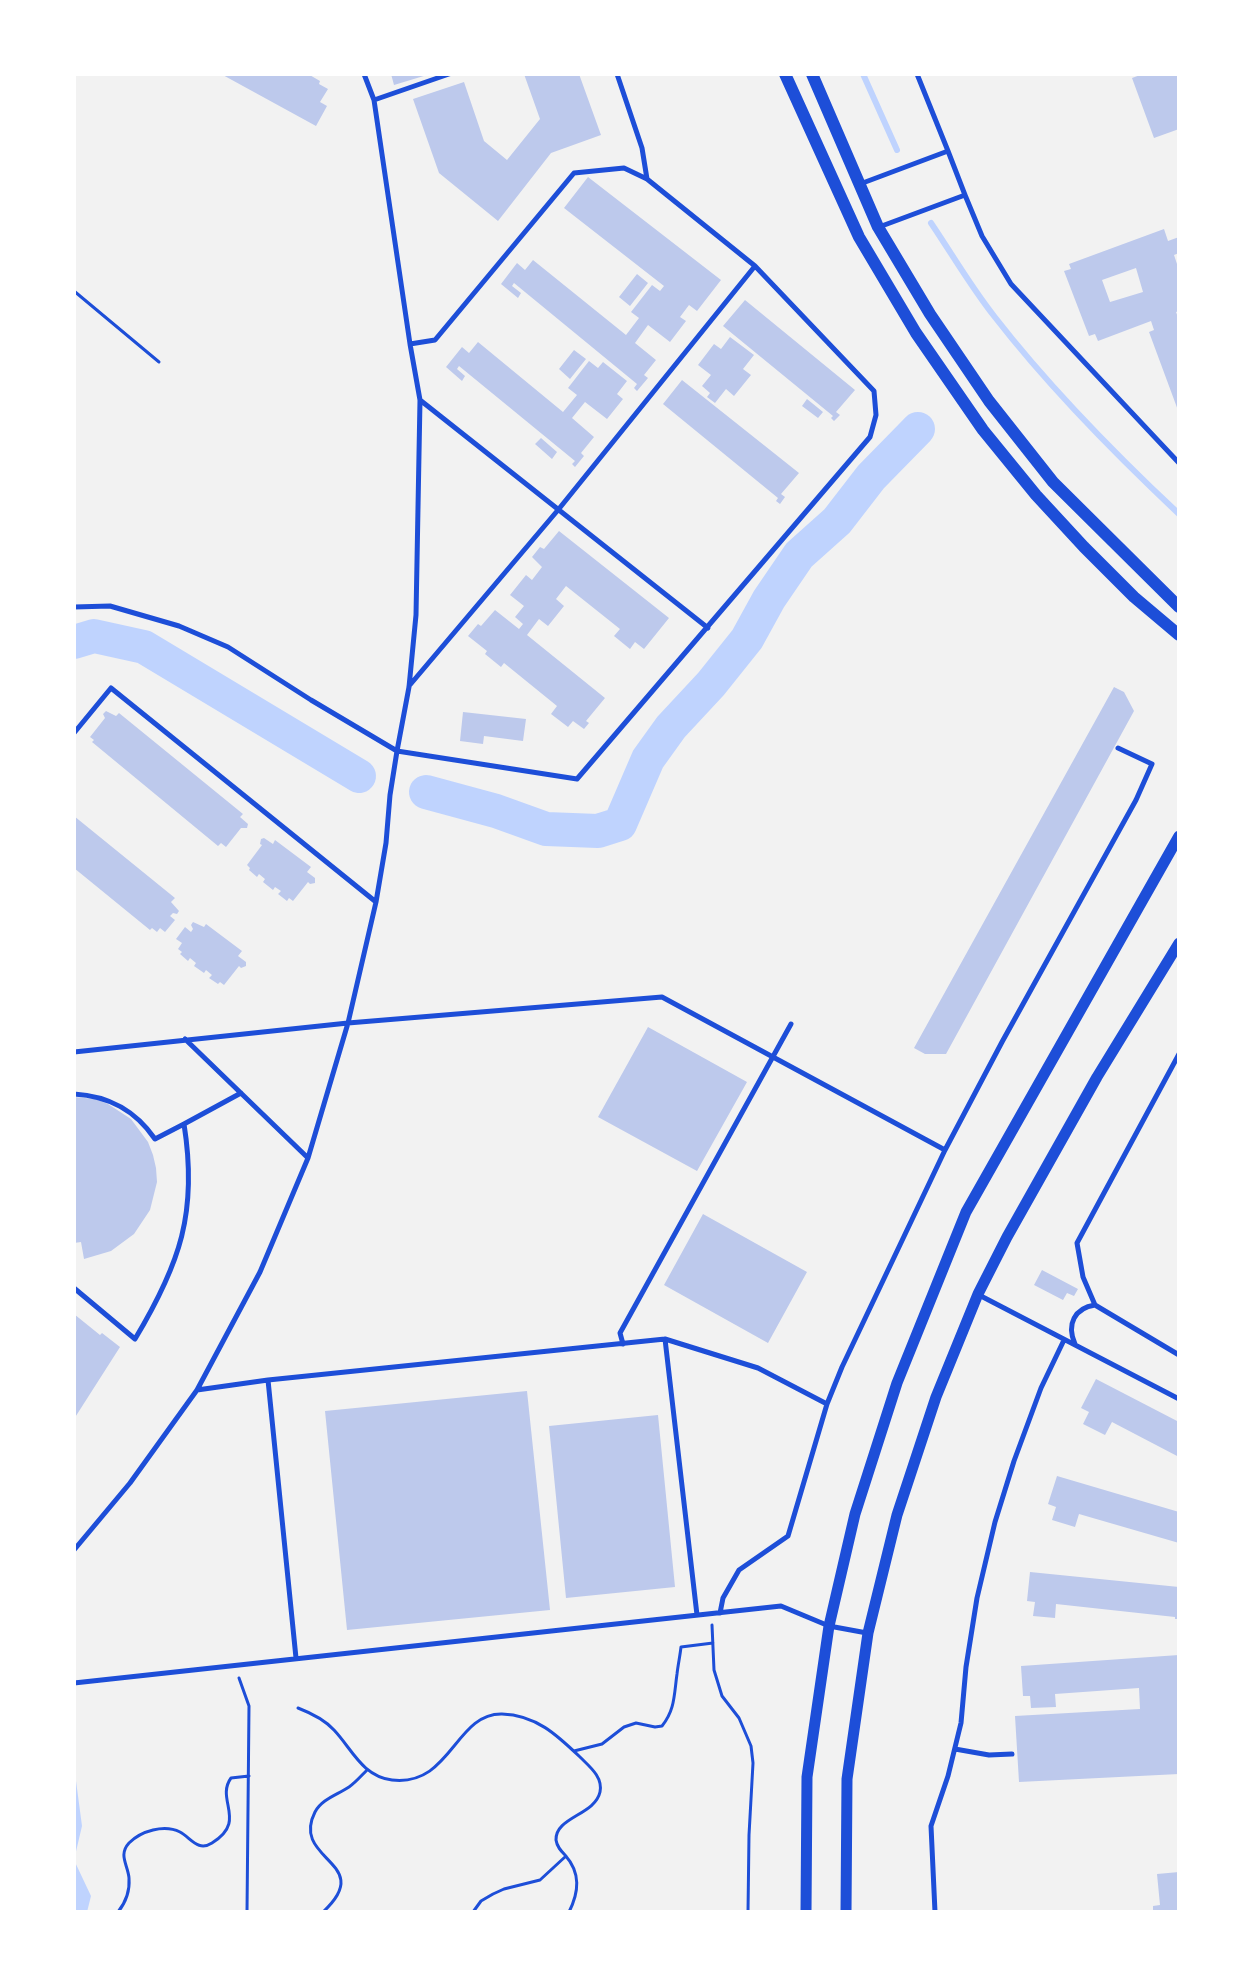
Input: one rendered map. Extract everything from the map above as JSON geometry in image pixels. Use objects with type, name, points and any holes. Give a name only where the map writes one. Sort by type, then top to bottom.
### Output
[{"type":"main road","points":[[785,74],[859,237],[916,333],[983,430],[1084,547],[1134,597],[1179,635]]},
{"type":"main road","points":[[812,74],[878,227],[930,314],[989,401],[1053,482],[1179,607]]},
{"type":"street","points":[[806,1912],[807,1777],[829,1626],[855,1514],[897,1383],[966,1212],[1179,836]]},
{"type":"street","points":[[846,1912],[847,1779],[868,1633],[897,1515],[936,1397],[978,1294],[1007,1237],[1097,1077],[1179,943]]},
{"type":"lane","points":[[74,1550],[130,1483],[197,1390],[260,1272],[308,1158],[348,1023],[376,902],[409,687],[416,615],[420,400],[374,100],[364,74]]},
{"type":"lane","points":[[374,100],[449,74]]},
{"type":"lane","points":[[617,74],[642,148],[647,179]]},
{"type":"lane","points":[[917,74],[982,236],[1011,284],[1179,463]]},
{"type":"lane","points":[[859,185],[948,151]]},
{"type":"lane","points":[[74,607],[110,606],[179,626],[228,647],[397,751],[577,779],[870,437],[876,415],[874,391],[755,266],[647,179],[624,168],[574,173],[435,340],[410,344]]},
{"type":"lane","points":[[878,227],[965,195]]},
{"type":"lane","points":[[409,687],[558,510],[755,266]]},
{"type":"lane","points":[[420,400],[708,628]]},
{"type":"lane","points":[[74,733],[111,688],[376,902]]},
{"type":"lane","points":[[720,1613],[723,1598],[739,1570],[788,1536],[827,1404],[842,1367],[945,1150],[1136,800],[1152,764],[1118,748]]},
{"type":"lane","points":[[74,1052],[348,1023],[662,997],[945,1150]]},
{"type":"lane","points":[[623,1344],[620,1333],[791,1024]]},
{"type":"lane","points":[[185,1039],[308,1158]]},
{"type":"lane","points":[[1179,1054],[1077,1243],[1083,1277],[1095,1305],[1179,1355]]},
{"type":"lane","points":[[74,1094],[115,1102],[138,1118],[155,1139],[241,1093]]},
{"type":"lane","points":[[74,1288],[135,1339],[171,1274],[184,1229],[189,1177],[184,1124]]},
{"type":"lane","points":[[978,1294],[1179,1399]]},
{"type":"lane","points":[[1076,1346],[1070,1330],[1074,1317],[1087,1306],[1095,1305]]},
{"type":"lane","points":[[197,1390],[665,1339],[758,1368],[827,1404]]},
{"type":"lane","points":[[665,1339],[697,1615]]},
{"type":"lane","points":[[935,1912],[931,1826],[961,1723],[977,1598],[995,1522],[1026,1424],[1064,1340]]},
{"type":"lane","points":[[268,1380],[296,1658]]},
{"type":"lane","points":[[74,1683],[781,1606],[829,1626],[868,1633]]},
{"type":"lane","points":[[955,1749],[989,1755],[1012,1754]]},
{"type":"path","points":[[74,291],[159,362]]},
{"type":"path","points":[[711,1613],[714,1670],[722,1696],[739,1718],[751,1746],[748,1912]]},
{"type":"path","points":[[574,1751],[602,1744],[624,1727],[636,1723],[662,1726],[675,1701],[681,1647],[713,1643]]},
{"type":"path","points":[[234,1665],[249,1706],[247,1912]]},
{"type":"path","points":[[298,1708],[311,1713],[333,1729],[367,1770],[392,1780],[424,1775],[445,1759],[472,1725],[495,1714],[516,1716],[553,1731],[594,1770],[600,1781],[597,1800],[593,1805],[559,1829],[557,1843],[577,1876],[575,1897],[569,1912]]},
{"type":"path","points":[[323,1912],[341,1891],[342,1880],[340,1871],[325,1859],[314,1843],[311,1822],[325,1800],[348,1787],[367,1770]]},
{"type":"path","points":[[118,1912],[129,1890],[123,1855],[129,1843],[149,1831],[163,1828],[181,1832],[196,1844],[211,1844],[224,1832],[230,1819],[225,1794],[227,1783],[231,1778],[249,1776]]},
{"type":"path","points":[[473,1912],[481,1901],[493,1894],[540,1880],[566,1856]]},
{"type":"water","points":[[74,1766],[82,1826],[74,1860]]},
{"type":"water","points":[[74,1860],[91,1896],[87,1912],[74,1912]]},
{"type":"building","points":[[221,74],[308,74],[328,89],[320,102],[327,106],[316,126]]},
{"type":"building","points":[[391,74],[427,74],[427,75],[394,85]]},
{"type":"building","points":[[524,74],[579,74],[601,135],[551,153],[498,221],[439,173],[413,99],[464,82],[484,141],[507,160],[540,119]]},
{"type":"building","points":[[1143,74],[1179,74],[1179,129],[1154,138],[1132,78]]},
{"type":"building","points":[[588,177],[721,280],[697,311],[689,305],[680,317],[686,321],[670,342],[648,325],[635,343],[656,360],[644,375],[648,378],[637,391],[634,388],[637,384],[514,283],[512,286],[521,293],[518,298],[501,284],[517,263],[525,270],[533,260],[626,335],[639,318],[631,312],[652,285],[660,291],[664,286],[564,208]]},
{"type":"building","points":[[1164,229],[1168,241],[1179,237],[1179,253],[1174,255],[1179,270],[1179,311],[1176,312],[1179,320],[1179,413],[1149,332],[1154,330],[1151,321],[1098,341],[1095,334],[1089,336],[1064,271],[1071,269],[1069,264]],"holes":[[[1136,268],[1143,292],[1110,302],[1102,280]]]},
{"type":"building","points":[[637,274],[648,283],[630,306],[619,297]]},
{"type":"building","points":[[745,300],[855,390],[836,412],[840,415],[834,421],[833,416],[723,326]]},
{"type":"building","points":[[730,337],[754,355],[743,369],[751,375],[734,396],[726,389],[715,403],[707,397],[710,393],[702,386],[711,375],[698,365],[714,344],[721,349]]},
{"type":"building","points":[[478,342],[563,412],[577,395],[568,388],[589,361],[598,368],[603,362],[627,381],[617,394],[623,399],[607,419],[585,402],[572,418],[594,437],[581,453],[584,456],[575,467],[572,464],[575,461],[459,366],[457,369],[465,376],[462,381],[446,367],[462,347],[469,353]]},
{"type":"building","points":[[574,350],[586,359],[570,379],[559,369]]},
{"type":"building","points":[[682,380],[799,473],[781,494],[785,497],[780,504],[776,501],[778,498],[663,404]]},
{"type":"building","points":[[807,399],[823,412],[818,418],[802,406]]},
{"type":"building","points":[[541,438],[557,452],[552,459],[535,444]]},
{"type":"building","points":[[559,531],[669,618],[644,649],[635,642],[630,649],[614,636],[620,629],[566,586],[556,599],[564,606],[548,626],[539,619],[527,635],[605,698],[586,721],[589,723],[584,729],[573,721],[568,727],[551,714],[557,706],[504,663],[501,667],[468,636],[495,610],[519,629],[523,624],[515,617],[524,606],[510,595],[526,575],[532,580],[542,567],[532,557],[540,547],[544,549]]},
{"type":"building","points":[[1114,687],[1124,692],[1134,711],[946,1054],[925,1054],[914,1048]]},
{"type":"building","points":[[106,711],[116,716],[119,713],[243,814],[240,817],[248,824],[247,828],[241,828],[226,847],[221,843],[218,846],[92,742],[94,740],[90,737],[105,718],[103,714]]},
{"type":"building","points":[[463,712],[526,719],[523,741],[484,736],[483,744],[460,741]]},
{"type":"building","points":[[74,816],[175,898],[171,902],[179,911],[170,916],[175,920],[165,932],[160,928],[157,932],[152,928],[150,930],[74,868]]},
{"type":"building","points":[[264,838],[273,844],[275,840],[311,867],[307,872],[315,878],[315,883],[308,882],[293,901],[289,898],[287,901],[278,894],[281,891],[275,887],[273,890],[259,874],[257,877],[249,870],[247,865]]},
{"type":"building","points":[[193,922],[204,927],[206,924],[242,951],[238,956],[246,962],[246,966],[239,966],[224,985],[209,978],[212,975],[206,970],[204,973],[194,966],[196,963],[190,958],[188,961],[180,954],[182,952],[178,949],[182,943],[176,939],[185,927],[191,932]]},
{"type":"building","points":[[648,1027],[747,1082],[697,1171],[598,1117]]},
{"type":"building","points":[[74,1097],[108,1104],[131,1119],[148,1142],[157,1182],[150,1210],[134,1234],[111,1251],[84,1259],[81,1242],[74,1243]]},
{"type":"building","points":[[703,1214],[807,1272],[768,1343],[664,1285]]},
{"type":"building","points":[[1042,1270],[1078,1289],[1074,1296],[1067,1293],[1063,1300],[1034,1285]]},
{"type":"building","points":[[74,1314],[120,1347],[74,1419]]},
{"type":"building","points":[[1096,1379],[1179,1422],[1179,1457],[1112,1422],[1105,1435],[1083,1424],[1089,1412],[1081,1408]]},
{"type":"building","points":[[527,1391],[550,1610],[347,1630],[325,1411]]},
{"type":"building","points":[[658,1415],[675,1587],[566,1598],[549,1426]]},
{"type":"building","points":[[1057,1476],[1179,1512],[1179,1543],[1079,1514],[1075,1527],[1052,1520],[1056,1507],[1048,1504]]},
{"type":"building","points":[[1030,1572],[1179,1587],[1179,1619],[1056,1604],[1055,1618],[1033,1616],[1035,1602],[1027,1601]]},
{"type":"building","points":[[1179,1655],[1179,1774],[1019,1782],[1015,1716],[1140,1709],[1139,1688],[1055,1694],[1056,1707],[1031,1708],[1030,1696],[1023,1696],[1021,1666]]},
{"type":"building","points":[[1179,1872],[1179,1912],[1153,1912],[1153,1906],[1160,1905],[1157,1874]]},
{"type":"waterway","points":[[863,74],[897,150]]},
{"type":"waterway","points":[[931,223],[986,305],[1059,394],[1179,514]]},
{"type":"waterway","points":[[426,792],[496,811],[546,829],[598,831],[620,824],[648,759],[671,727],[747,639],[799,555],[837,521],[871,477],[918,429]]},
{"type":"waterway","points":[[74,642],[94,636],[144,647],[359,776]]}]
